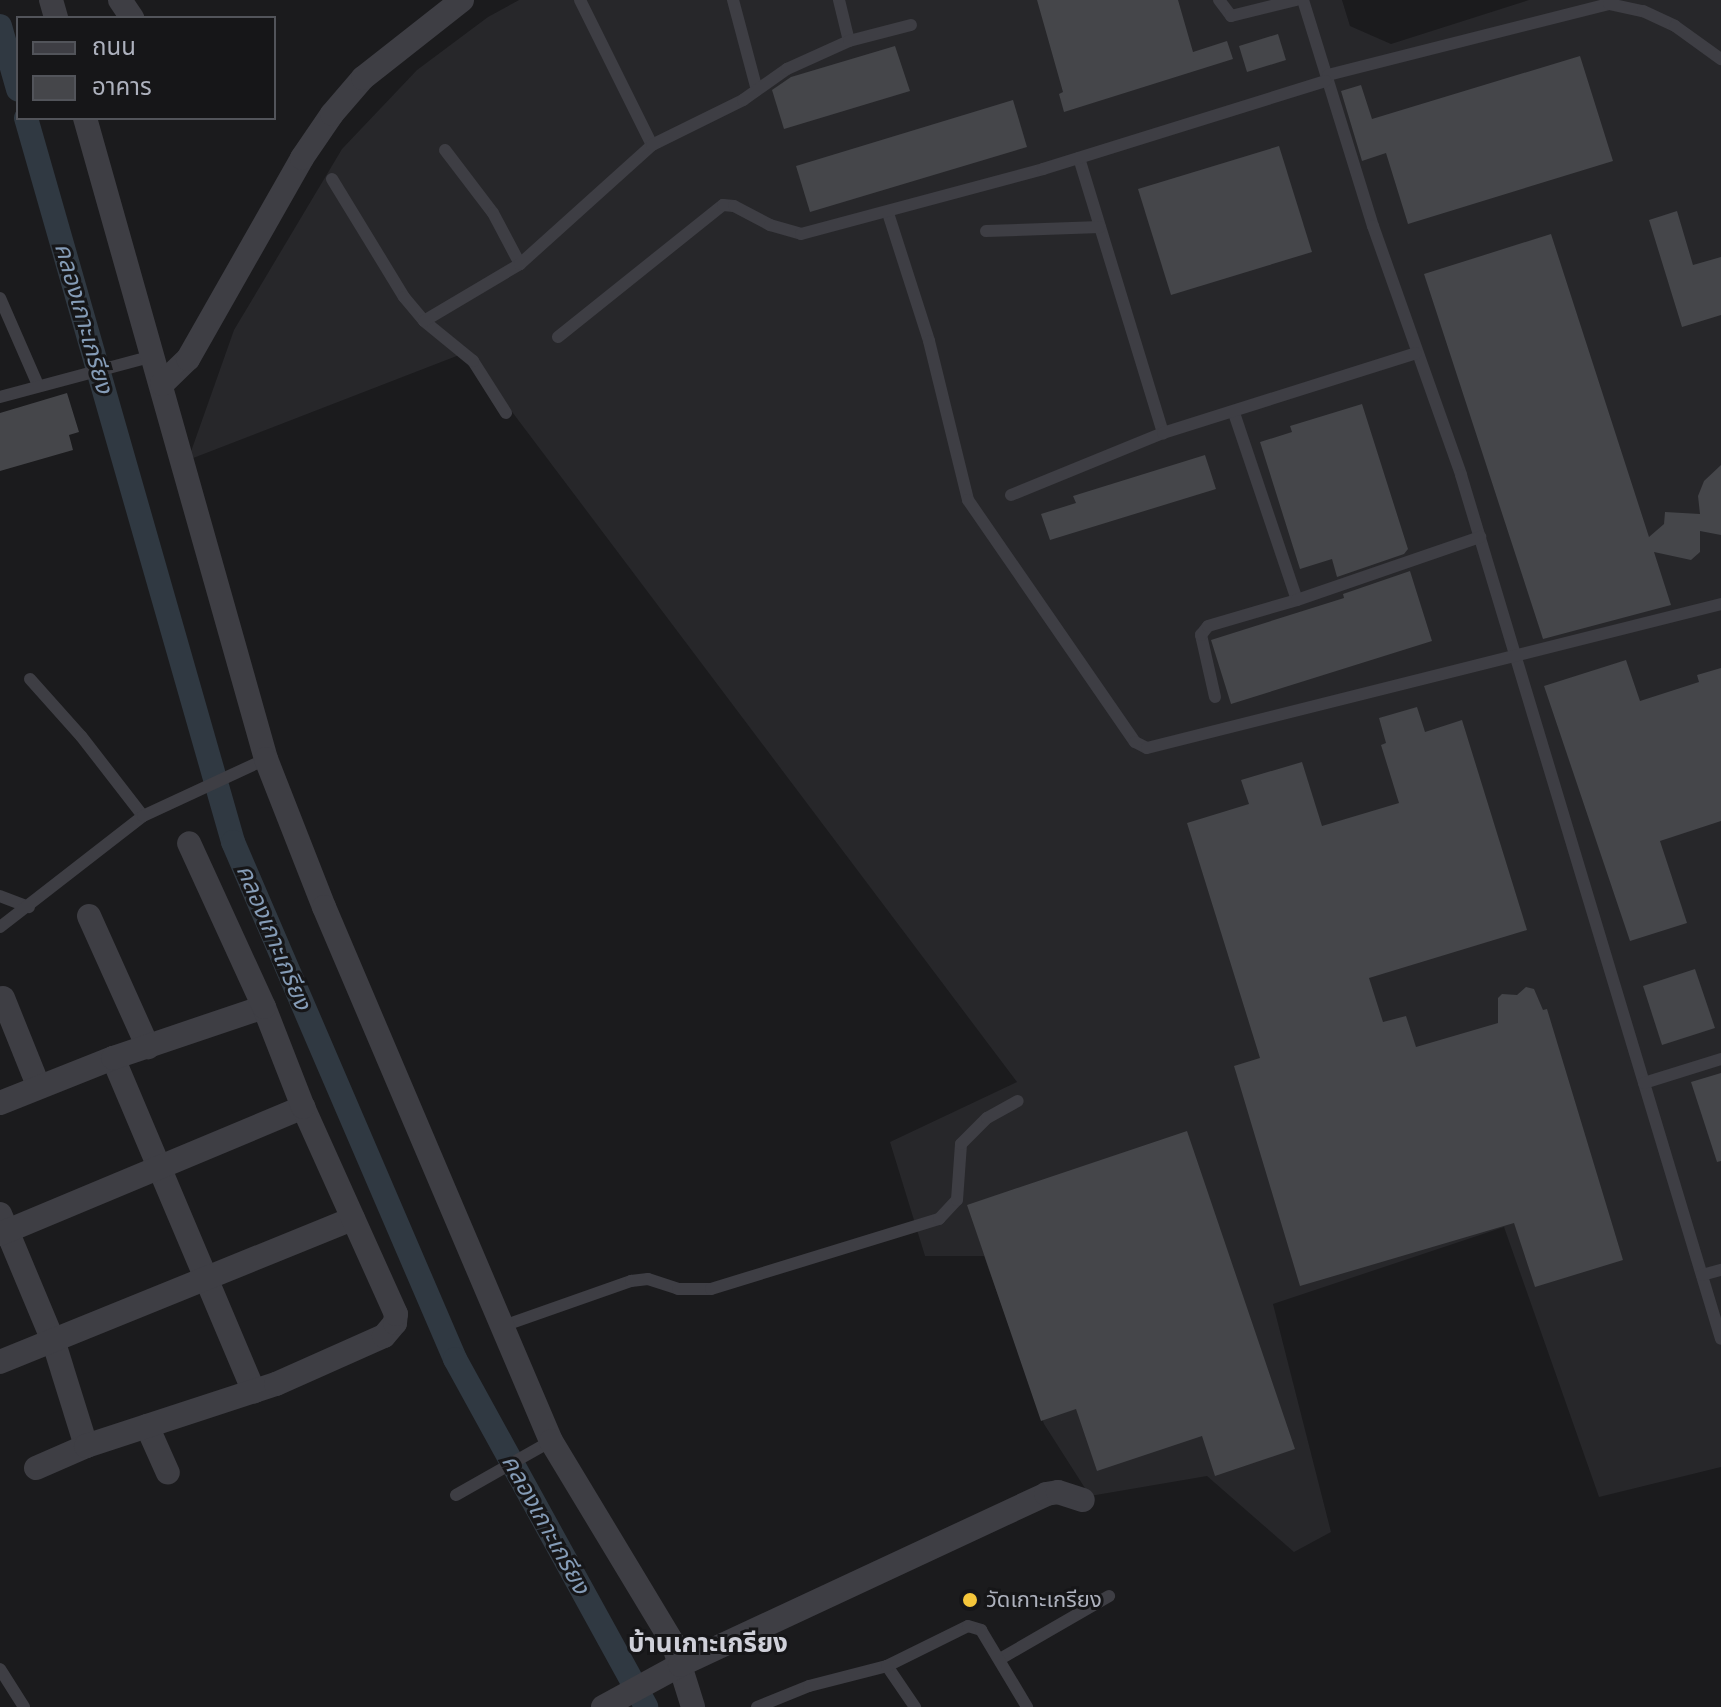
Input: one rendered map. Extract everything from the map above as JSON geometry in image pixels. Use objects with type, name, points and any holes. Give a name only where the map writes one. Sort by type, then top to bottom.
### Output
[{"type":"street","points":[[162,384],[188,359],[302,158],[332,114],[363,78],[462,0]]},
{"type":"street","points":[[85,120],[144,358],[162,384],[266,759],[324,907],[503,1326],[543,1446],[673,1643],[672,1671],[693,1707]]},
{"type":"street","points":[[36,1468],[86,1446],[254,1391],[391,1330],[396,1314],[303,1107],[264,1007],[189,843]]},
{"type":"street","points":[[89,916],[148,1047]]},
{"type":"street","points":[[3,998],[38,1085]]},
{"type":"street","points":[[0,1103],[38,1085],[264,1007]]},
{"type":"street","points":[[113,1058],[254,1391]]},
{"type":"street","points":[[86,1446],[54,1343],[2,1227],[303,1107]]},
{"type":"street","points":[[0,1362],[54,1343],[353,1219]]},
{"type":"street","points":[[147,1426],[168,1473]]},
{"type":"street","points":[[603,1707],[672,1671],[1046,1494],[1058,1492],[1083,1500]]},
{"type":"lane","points":[[580,0],[652,145]]},
{"type":"lane","points":[[733,0],[757,90]]},
{"type":"lane","points":[[839,0],[849,41]]},
{"type":"lane","points":[[1219,0],[1231,16],[1296,0]]},
{"type":"lane","points":[[1303,0],[1416,353],[1480,537],[1721,1339]]},
{"type":"lane","points":[[558,337],[723,205],[734,206],[770,225],[801,234],[888,213],[1079,158],[1327,78],[1609,4],[1643,11],[1675,26],[1721,59]]},
{"type":"lane","points":[[424,321],[520,264],[652,145],[757,90],[787,69],[849,41],[911,25]]},
{"type":"lane","points":[[445,150],[493,213],[520,264]]},
{"type":"lane","points":[[1079,158],[1163,433]]},
{"type":"lane","points":[[332,179],[404,297],[424,321],[473,361],[506,413]]},
{"type":"lane","points":[[888,213],[929,341],[968,500],[1135,742],[1147,748],[1721,604]]},
{"type":"lane","points":[[986,231],[1100,227]]},
{"type":"lane","points":[[0,298],[38,385]]},
{"type":"lane","points":[[1011,495],[1163,433],[1416,353]]},
{"type":"lane","points":[[0,397],[144,358]]},
{"type":"lane","points":[[1234,413],[1297,600]]},
{"type":"lane","points":[[1215,697],[1201,635],[1208,626],[1297,600],[1480,537]]},
{"type":"lane","points":[[30,679],[81,736],[143,816]]},
{"type":"lane","points":[[0,927],[143,816],[212,781],[239,773],[266,759]]},
{"type":"lane","points":[[0,896],[29,907]]},
{"type":"lane","points":[[1644,1083],[1721,1059]]},
{"type":"lane","points":[[503,1326],[631,1281],[648,1279],[678,1289],[711,1289],[939,1219],[957,1200],[961,1144],[987,1118],[1018,1101]]},
{"type":"lane","points":[[1702,1275],[1721,1270]]},
{"type":"lane","points":[[456,1495],[543,1446]]},
{"type":"lane","points":[[1000,1659],[1109,1596]]},
{"type":"lane","points":[[757,1707],[809,1686],[887,1666],[968,1626],[981,1630],[1027,1707]]},
{"type":"lane","points":[[887,1666],[915,1707]]},
{"type":"lane","points":[[0,1669],[24,1707]]},
{"type":"shaded area","points":[[519,0],[1342,0],[1350,26],[1391,44],[1529,0],[1721,0],[1721,1467],[1599,1497],[1504,1227],[1273,1304],[1331,1532],[1294,1552],[1207,1476],[1090,1496],[1044,1424],[984,1256],[925,1256],[890,1142],[1017,1082],[467,352],[188,460],[234,330],[342,149],[417,70],[488,17]]},
{"type":"building","points":[[1037,0],[1178,0],[1193,52],[1227,41],[1233,59],[1064,112],[1059,94],[1063,92]]},
{"type":"building","points":[[1278,34],[1286,60],[1247,72],[1239,46]]},
{"type":"building","points":[[895,46],[910,91],[784,129],[772,90],[791,77]]},
{"type":"building","points":[[1580,56],[1613,161],[1408,224],[1386,153],[1362,161],[1341,91],[1361,85],[1372,119]]},
{"type":"building","points":[[1013,100],[1027,147],[810,212],[796,166]]},
{"type":"building","points":[[1279,146],[1312,252],[1171,295],[1138,189]]},
{"type":"building","points":[[1677,211],[1693,265],[1721,257],[1721,315],[1682,327],[1649,220]]},
{"type":"building","points":[[1551,234],[1649,537],[1664,524],[1665,512],[1700,514],[1698,496],[1704,481],[1721,465],[1721,535],[1700,531],[1700,552],[1691,560],[1654,552],[1671,605],[1543,639],[1424,274]]},
{"type":"building","points":[[67,393],[79,432],[69,435],[73,450],[0,471],[0,413]]},
{"type":"building","points":[[1362,404],[1408,549],[1404,554],[1337,577],[1332,559],[1300,569],[1260,442],[1292,432],[1290,426]]},
{"type":"building","points":[[1205,455],[1216,489],[1050,540],[1041,514],[1076,503],[1073,496]]},
{"type":"building","points":[[1410,571],[1432,641],[1231,704],[1211,640],[1344,598],[1343,594]]},
{"type":"building","points":[[1626,660],[1640,701],[1699,682],[1697,675],[1721,668],[1721,821],[1660,841],[1687,923],[1630,941],[1544,686]]},
{"type":"building","points":[[1417,707],[1425,732],[1462,720],[1527,930],[1369,978],[1383,1022],[1406,1016],[1416,1047],[1498,1023],[1498,998],[1502,994],[1517,995],[1526,987],[1534,989],[1543,1010],[1547,1009],[1623,1260],[1535,1287],[1514,1223],[1300,1286],[1234,1066],[1260,1058],[1187,823],[1249,804],[1241,780],[1302,762],[1322,826],[1399,803],[1381,745],[1386,743],[1379,718]]},
{"type":"building","points":[[1695,969],[1715,1028],[1662,1045],[1643,986]]},
{"type":"building","points":[[1721,1073],[1721,1161],[1717,1162],[1691,1082]]},
{"type":"building","points":[[1187,1131],[1295,1449],[1215,1476],[1202,1436],[1097,1471],[1076,1409],[1041,1421],[967,1205]]},
{"type":"waterway","name":"คลองเกาะเกรียง","points":[[0,26],[16,82]]},
{"type":"waterway","name":"คลองเกาะเกรียง","points":[[27,120],[233,842],[455,1359],[646,1707]]},
{"type":"place","name":"วัดเกาะเกรียง","points":[[970,1600]]},
{"type":"district","name":"บ้านเกาะเกรียง","points":[[708,1643]]}]
